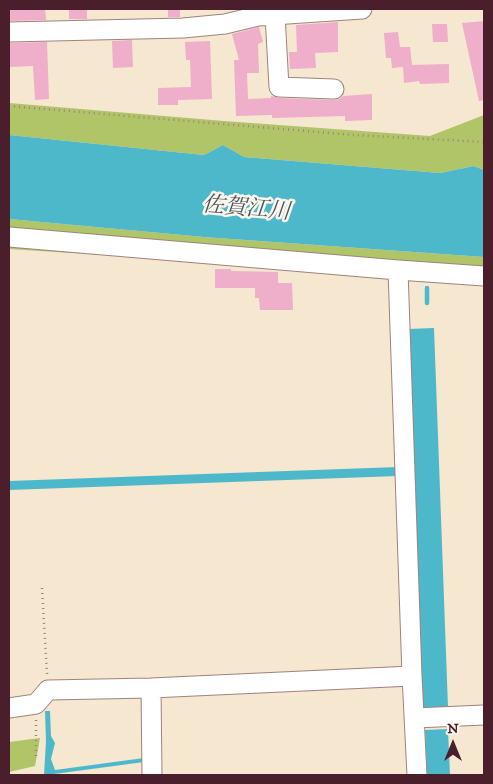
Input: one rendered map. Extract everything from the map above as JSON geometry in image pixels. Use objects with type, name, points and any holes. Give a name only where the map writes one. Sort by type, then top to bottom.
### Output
[{"type":"street","points":[[9,32],[183,28],[225,24],[258,16],[282,13],[362,9]]},
{"type":"street","points":[[282,13],[279,87],[334,89]]},
{"type":"street","points":[[9,237],[484,276]]},
{"type":"street","points":[[398,270],[412,676],[418,775]]},
{"type":"street","points":[[9,708],[42,697],[151,688],[412,676]]},
{"type":"street","points":[[151,688],[152,775]]},
{"type":"street","points":[[415,718],[484,715]]},
{"type":"path","points":[[9,106],[354,135],[484,142]]},
{"type":"path","points":[[36,760],[42,697],[42,588]]},
{"type":"green space","points":[[9,103],[430,136],[484,115],[484,170],[474,166],[440,173],[244,157],[223,145],[204,155],[9,135]]},
{"type":"green space","points":[[9,219],[204,237],[484,257],[484,270],[397,265],[387,279],[304,272],[303,258],[198,261],[9,249]]},
{"type":"green space","points":[[40,738],[35,766],[9,772],[9,742]]},
{"type":"water","name":"佐賀江川","points":[[9,135],[204,155],[223,145],[244,157],[440,173],[474,166],[484,170],[484,257],[204,237],[9,219]]},
{"type":"water","points":[[434,328],[448,707],[423,708],[409,329]]},
{"type":"water","points":[[398,467],[398,476],[9,490],[9,481]]},
{"type":"water","points":[[45,711],[50,711],[51,736],[55,743],[51,759],[55,770],[144,758],[144,762],[44,775]]},
{"type":"water","points":[[448,729],[450,775],[427,775],[425,730]]},
{"type":"building","points":[[10,9],[45,9],[46,20],[10,21]]},
{"type":"building","points":[[69,9],[87,9],[87,19],[69,19]]},
{"type":"building","points":[[168,9],[180,9],[180,17],[168,17]]},
{"type":"building","points":[[484,21],[484,100],[479,101],[462,23]]},
{"type":"building","points":[[338,22],[338,52],[315,53],[316,68],[290,69],[289,52],[297,52],[296,25]]},
{"type":"building","points":[[432,24],[447,24],[448,42],[433,42]]},
{"type":"building","points":[[259,27],[263,42],[258,44],[259,73],[247,73],[248,99],[271,98],[272,96],[279,98],[334,100],[343,96],[372,94],[372,120],[345,121],[345,116],[272,118],[272,115],[236,116],[234,60],[239,60],[232,34]]},
{"type":"building","points":[[398,32],[400,47],[410,47],[412,65],[449,64],[449,83],[420,84],[419,81],[404,83],[403,67],[392,68],[391,58],[386,58],[384,33]]},
{"type":"building","points":[[132,40],[133,67],[113,68],[112,41]]},
{"type":"building","points":[[210,41],[212,99],[178,100],[178,105],[158,105],[158,88],[191,87],[190,60],[186,60],[185,42]]},
{"type":"building","points":[[47,42],[49,99],[35,100],[33,66],[10,67],[9,43]]},
{"type":"building","points":[[215,269],[278,272],[278,283],[292,283],[293,310],[260,310],[259,298],[255,298],[255,288],[215,288]]},
{"type":"waterway","points":[[427,288],[427,303]]}]
